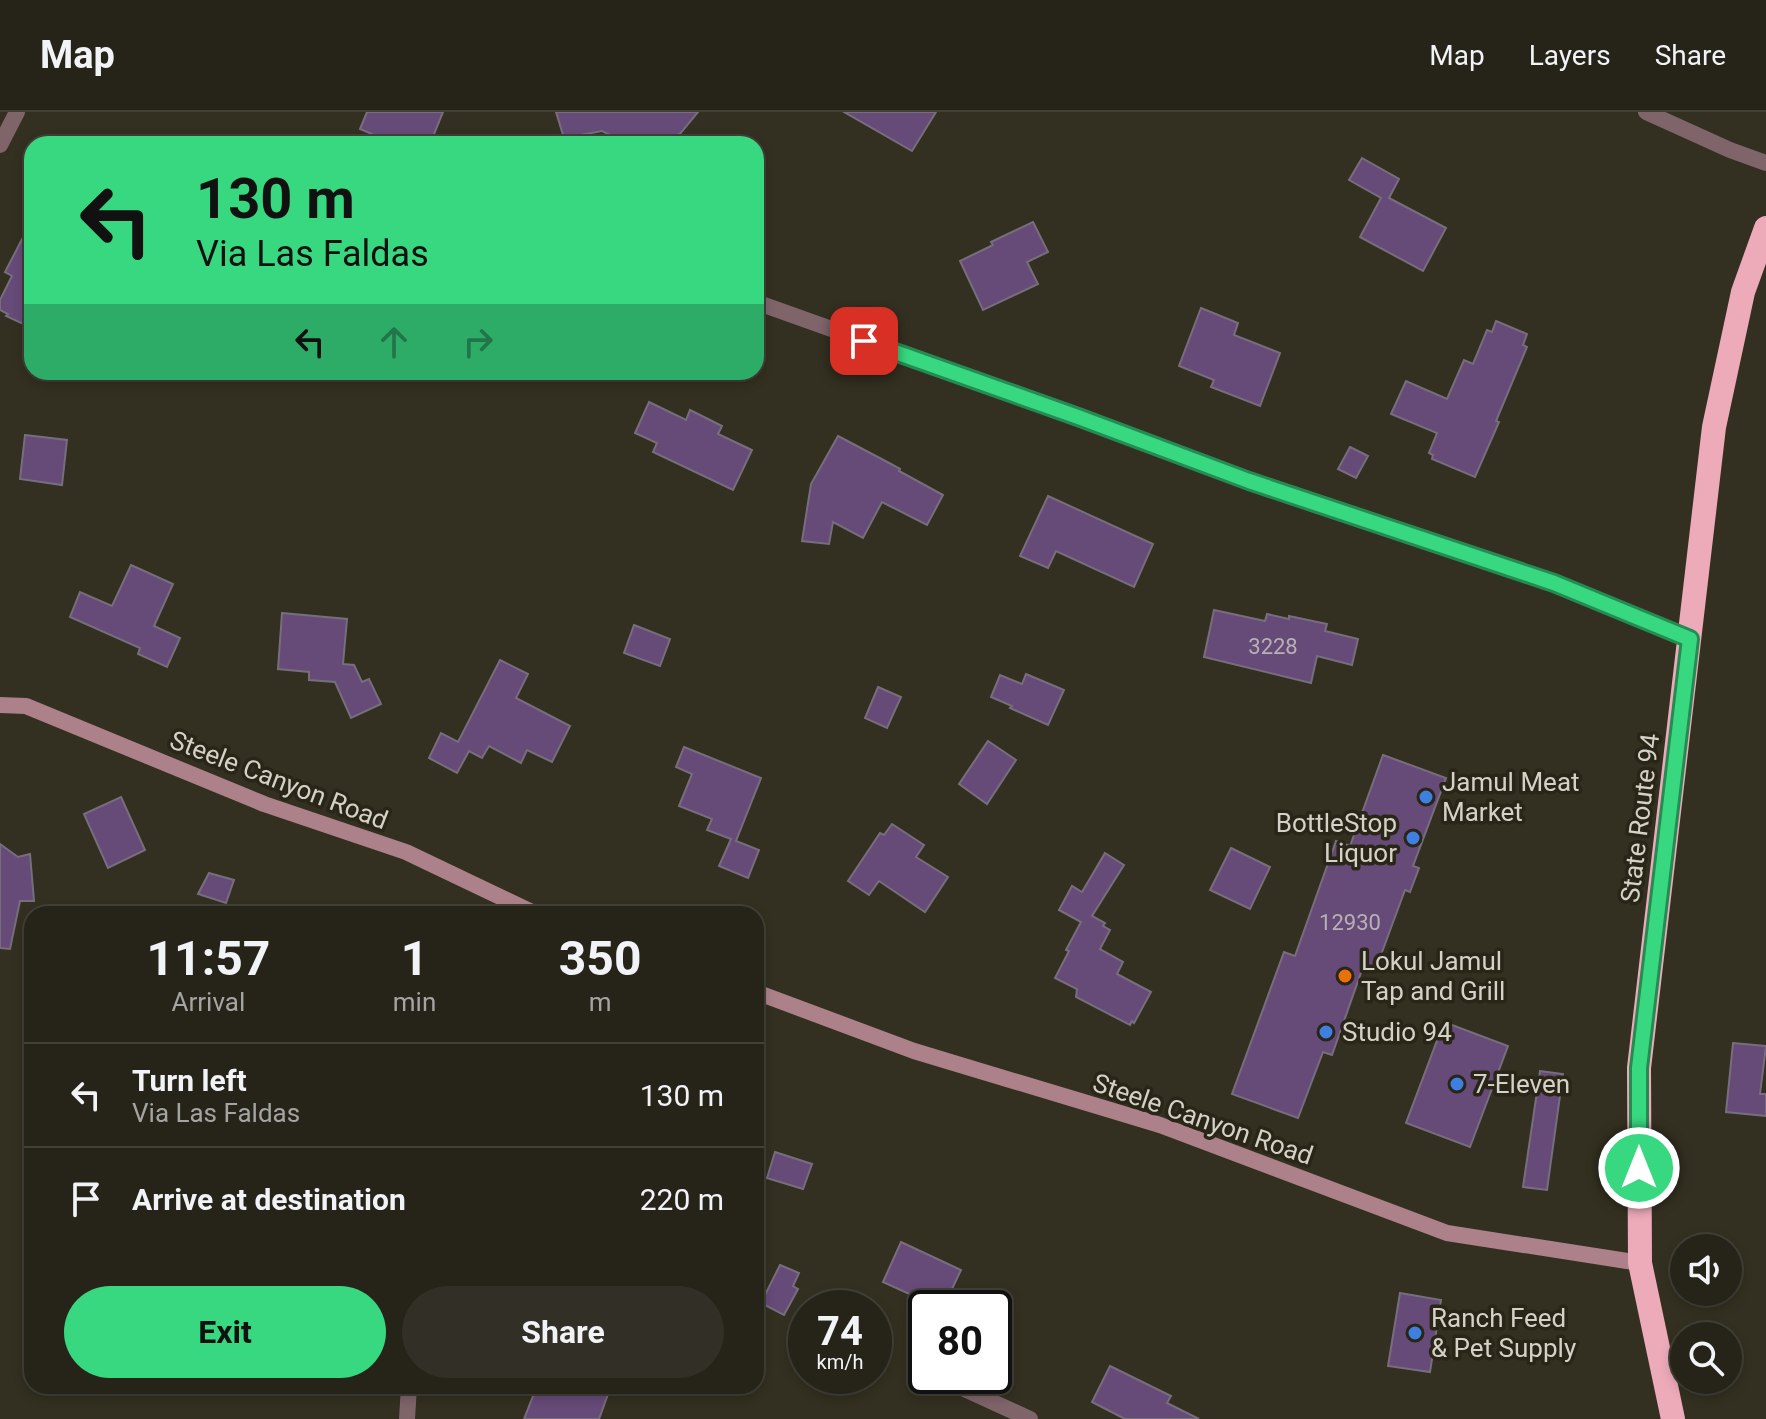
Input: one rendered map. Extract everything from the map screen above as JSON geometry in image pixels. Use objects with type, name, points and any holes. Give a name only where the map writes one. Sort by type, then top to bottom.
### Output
[{"type":"highway","name":"State Route 94","points":[[1673,1419],[1640,1263],[1639,1068],[1714,427],[1743,292],[1766,228]]},
{"type":"street","points":[[0,145],[17,112]]},
{"type":"street","points":[[1646,112],[1766,163]]},
{"type":"street","points":[[764,305],[1249,481],[1554,583],[1690,639]]},
{"type":"street","name":"Steele Canyon Road","points":[[0,705],[26,706],[264,804],[406,852],[519,906]]},
{"type":"street","name":"Steele Canyon Road","points":[[764,995],[914,1051],[1160,1125],[1447,1233],[1640,1263]]},
{"type":"street","points":[[407,1419],[409,1394]]},
{"type":"street","points":[[975,1394],[1030,1419]]},
{"type":"building","points":[[367,112],[443,112],[433,136],[376,136],[360,129]]},
{"type":"building","points":[[556,112],[698,112],[680,134],[673,136],[612,136],[602,131],[563,136]]},
{"type":"building","points":[[844,112],[936,112],[912,151]]},
{"type":"building","points":[[1362,158],[1399,179],[1389,198],[1446,228],[1423,271],[1360,237],[1381,198],[1349,180]]},
{"type":"building","points":[[1033,222],[1048,252],[1027,262],[1038,284],[983,310],[960,261]]},
{"type":"building","points":[[24,235],[24,324],[0,310],[0,300],[12,276],[5,272]]},
{"type":"building","points":[[1201,308],[1238,323],[1234,335],[1280,353],[1260,406],[1211,387],[1214,380],[1179,366]]},
{"type":"building","points":[[1496,321],[1527,334],[1523,345],[1527,347],[1475,477],[1432,459],[1433,455],[1429,453],[1437,433],[1391,414],[1406,381],[1447,399],[1464,360],[1473,364],[1487,330],[1492,332]]},
{"type":"building","points":[[649,402],[686,420],[690,410],[722,426],[718,434],[752,450],[733,490],[653,452],[657,443],[635,433]]},
{"type":"building","points":[[25,435],[67,440],[62,485],[20,479]]},
{"type":"building","points":[[838,436],[943,495],[927,525],[882,502],[863,538],[833,522],[829,544],[802,541],[811,484]]},
{"type":"building","points":[[1350,447],[1368,456],[1356,478],[1338,469]]},
{"type":"building","points":[[1048,496],[1153,544],[1134,587],[1056,551],[1048,568],[1020,556]]},
{"type":"building","points":[[131,565],[173,584],[154,626],[180,638],[167,667],[138,654],[140,648],[70,617],[80,592],[112,606]]},
{"type":"building","points":[[1214,610],[1265,621],[1267,614],[1327,624],[1325,631],[1358,639],[1352,665],[1317,656],[1311,683],[1204,657]]},
{"type":"building","points":[[282,613],[347,619],[343,664],[354,665],[362,682],[369,679],[381,704],[351,718],[335,682],[309,680],[309,672],[278,669]]},
{"type":"building","points":[[634,625],[670,639],[660,666],[624,653]]},
{"type":"building","points":[[500,660],[528,674],[516,698],[570,726],[552,762],[527,750],[521,763],[489,746],[482,758],[469,751],[457,773],[429,758],[441,733],[458,742]]},
{"type":"building","points":[[1026,674],[1064,690],[1048,725],[991,697],[1000,675],[1022,684]]},
{"type":"building","points":[[878,687],[901,697],[887,728],[865,718]]},
{"type":"building","points":[[988,741],[1016,760],[987,804],[959,784]]},
{"type":"building","points":[[684,747],[761,778],[736,841],[759,850],[748,878],[719,866],[731,839],[707,830],[712,819],[679,806],[692,774],[676,767]]},
{"type":"building","points":[[1383,755],[1446,778],[1413,866],[1419,868],[1410,892],[1405,890],[1375,971],[1363,967],[1332,1055],[1323,1052],[1298,1118],[1232,1094],[1284,952],[1295,956],[1336,841],[1350,846]]},
{"type":"building","points":[[121,797],[145,850],[108,868],[84,814]]},
{"type":"building","points":[[892,824],[924,845],[916,857],[948,877],[925,912],[879,881],[869,895],[848,881],[880,833],[884,835]]},
{"type":"building","points":[[0,844],[18,857],[30,854],[34,901],[20,901],[10,949],[0,948]]},
{"type":"building","points":[[1231,848],[1270,867],[1250,909],[1210,890]]},
{"type":"building","points":[[1105,853],[1124,865],[1092,916],[1105,923],[1103,926],[1110,930],[1100,949],[1123,962],[1117,974],[1151,992],[1130,1025],[1076,997],[1077,989],[1055,978],[1081,922],[1059,910],[1072,886],[1082,892]]},
{"type":"building","points":[[209,873],[234,880],[226,903],[198,894]]},
{"type":"building","name":"7-Eleven","points":[[1444,1022],[1508,1046],[1470,1147],[1406,1123]]},
{"type":"building","points":[[1733,1043],[1766,1046],[1760,1094],[1766,1094],[1766,1116],[1726,1112]]},
{"type":"building","name":"7-Eleven","points":[[1540,1071],[1563,1074],[1547,1190],[1523,1187]]},
{"type":"building","points":[[775,1152],[812,1164],[803,1189],[767,1178]]},
{"type":"building","points":[[901,1242],[961,1270],[952,1290],[908,1290],[908,1293],[883,1282]]},
{"type":"building","points":[[780,1265],[799,1273],[793,1286],[797,1290],[788,1290],[788,1308],[784,1315],[764,1305],[764,1297]]},
{"type":"building","name":"Ranch Feed & Pet Supply","points":[[1400,1293],[1441,1300],[1430,1372],[1388,1366]]},
{"type":"building","points":[[1110,1366],[1171,1396],[1167,1403],[1199,1419],[1125,1419],[1092,1402]]},
{"type":"building","points":[[534,1394],[608,1394],[599,1419],[524,1419]]},
{"type":"place","name":"Jamul Meat Market","points":[[1426,797]]},
{"type":"place","name":"BottleStop Liquor","points":[[1413,838]]},
{"type":"place","name":"Lokul Jamul Tap and Grill","points":[[1345,976]]},
{"type":"place","name":"Studio 94","points":[[1326,1032]]},
{"type":"place","name":"7-Eleven","points":[[1457,1084]]},
{"type":"place","name":"Ranch Feed & Pet Supply","points":[[1415,1333]]},
{"type":"route","points":[[864,341],[1249,481],[1554,583],[1690,639],[1639,1068],[1639,1168]]}]
